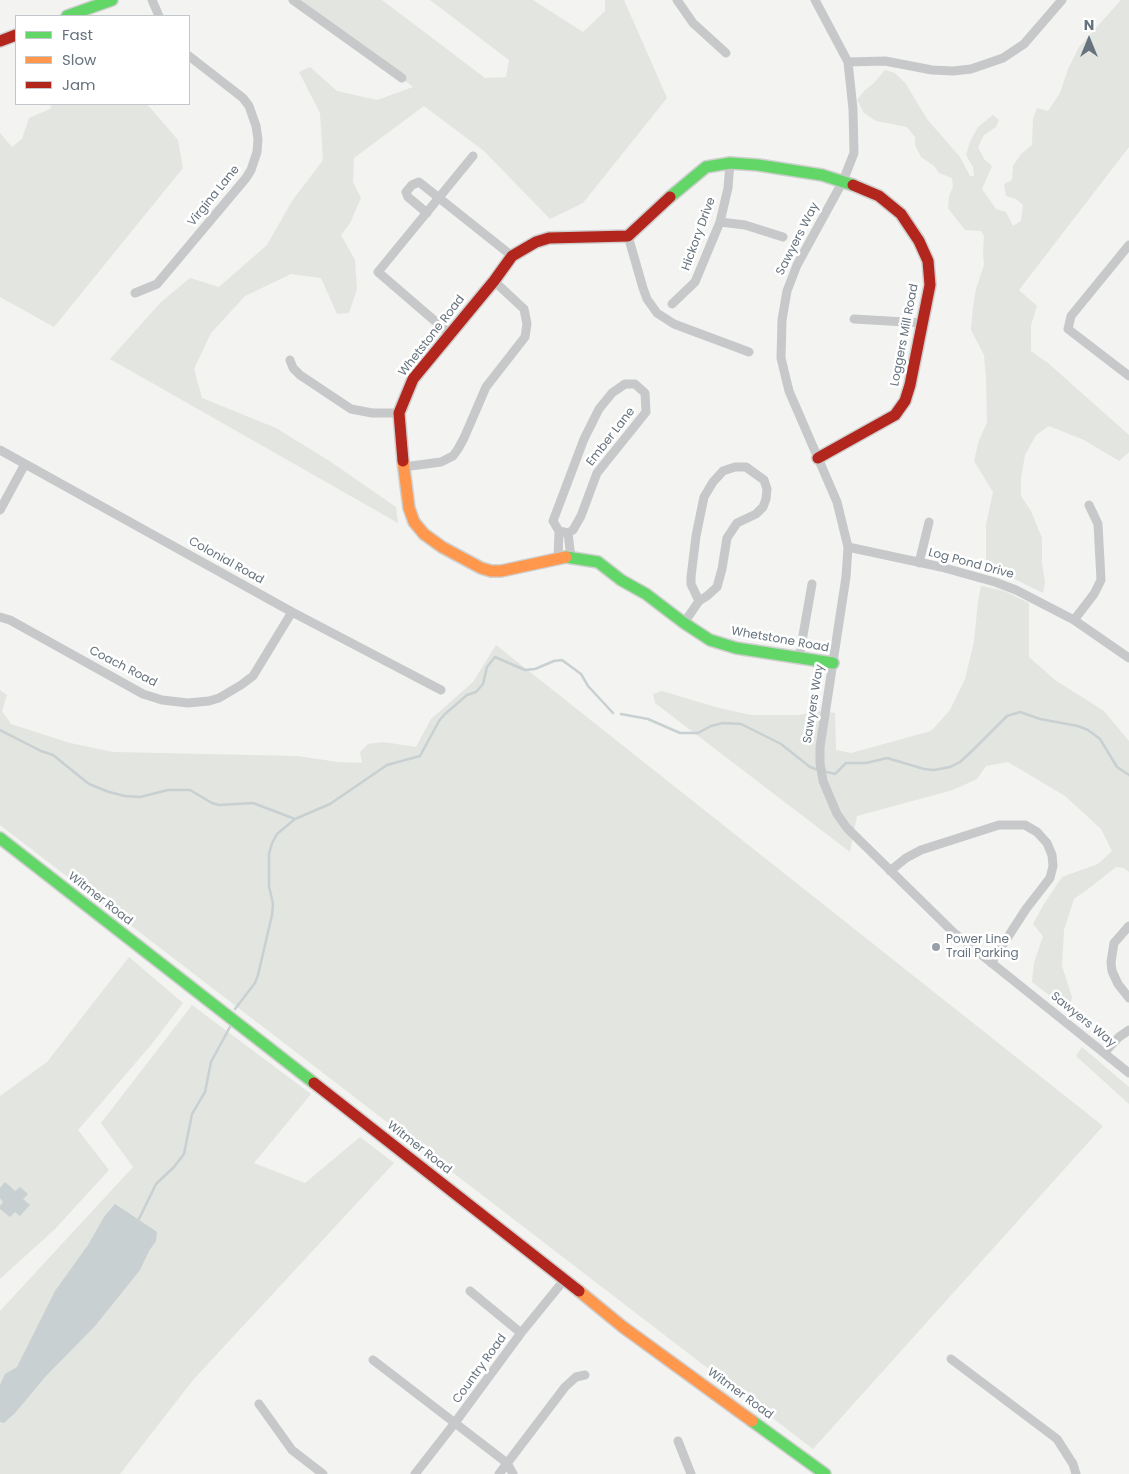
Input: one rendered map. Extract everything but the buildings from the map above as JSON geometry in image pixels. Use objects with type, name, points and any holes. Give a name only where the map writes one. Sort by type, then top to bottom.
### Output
[{"type":"street","points":[[70,15],[112,0]]},
{"type":"street","points":[[152,0],[159,15]]},
{"type":"street","points":[[293,0],[402,78]]},
{"type":"street","points":[[677,0],[693,23],[726,53]]},
{"type":"street","name":"Sawyers Way","points":[[815,0],[848,62],[853,109],[854,154],[843,181],[797,265],[787,291],[782,320],[780,358],[789,391],[837,502],[848,547],[846,577],[820,747],[823,781],[836,814],[846,828],[953,932],[1129,1073]]},
{"type":"street","points":[[848,62],[885,61],[932,70],[953,71],[971,69],[1003,58],[1024,44],[1062,0]]},
{"type":"street","points":[[0,41],[15,35]]},
{"type":"street","name":"Virgina Lane","points":[[135,293],[157,284],[246,178],[257,152],[256,126],[244,98],[190,57]]},
{"type":"street","points":[[450,334],[378,272],[473,156]]},
{"type":"street","points":[[749,352],[674,324],[657,313],[647,299],[628,236],[706,167],[730,163],[758,165],[843,181]]},
{"type":"street","name":"Hickory Drive","points":[[672,304],[695,282],[720,222],[728,188],[730,163]]},
{"type":"street","name":"Loggers Mill Road","points":[[818,458],[894,414],[905,401],[910,385],[930,285],[928,261],[919,241],[901,214],[878,196],[843,181]]},
{"type":"street","points":[[427,213],[408,197],[406,192],[412,185],[418,182],[512,256]]},
{"type":"street","points":[[720,222],[745,225],[783,237]]},
{"type":"street","name":"Whetstone Road","points":[[628,236],[550,238],[536,242],[512,256],[494,281],[413,379],[400,412],[403,467],[409,508],[414,522],[424,534],[442,547],[481,568],[501,571],[564,556],[598,562],[621,580],[646,594],[710,640],[736,648],[833,663]]},
{"type":"street","points":[[1129,245],[1071,316],[1068,329],[1129,376]]},
{"type":"street","points":[[403,467],[441,462],[453,456],[464,438],[486,387],[525,337],[528,324],[524,309],[494,281]]},
{"type":"street","points":[[854,319],[922,323]]},
{"type":"street","points":[[290,360],[293,368],[300,375],[351,409],[372,413],[400,412]]},
{"type":"street","name":"Ember Lane","points":[[558,558],[559,531],[552,521],[584,439],[599,409],[612,393],[625,384],[635,384],[645,393],[646,412],[597,473],[581,516],[573,530],[568,533]]},
{"type":"street","name":"Colonial Road","points":[[0,450],[292,612],[441,690]]},
{"type":"street","points":[[0,510],[25,464]]},
{"type":"street","points":[[684,623],[699,601],[708,596],[717,587],[727,538],[737,523],[756,514],[763,507],[767,489],[764,480],[746,467],[735,466],[723,471],[713,482],[704,497],[690,577],[690,584],[699,601]]},
{"type":"street","points":[[1074,620],[1094,594],[1101,580],[1098,524],[1096,516],[1089,505]]},
{"type":"street","points":[[919,563],[929,522]]},
{"type":"street","points":[[559,531],[568,533],[571,558]]},
{"type":"street","name":"Log Pond Drive","points":[[848,547],[995,582],[1016,590],[1074,620],[1129,658]]},
{"type":"street","points":[[799,658],[812,584]]},
{"type":"street","name":"Coach Road","points":[[0,617],[10,620],[143,694],[162,700],[188,703],[219,698],[253,676],[292,612]]},
{"type":"street","points":[[890,871],[906,858],[921,850],[999,825],[1026,825],[1037,832],[1047,843],[1052,856],[1053,866],[1050,878],[1026,909],[991,963]]},
{"type":"street","name":"Witmer Road","points":[[0,838],[623,1326],[825,1474]]},
{"type":"street","points":[[1129,926],[1114,943],[1111,962],[1112,972],[1118,984],[1129,998]]},
{"type":"street","points":[[1104,1053],[1119,1037],[1129,1030]]},
{"type":"street","name":"Country Road","points":[[415,1474],[521,1333],[565,1279]]},
{"type":"street","points":[[470,1291],[521,1333]]},
{"type":"street","points":[[951,1358],[1057,1439],[1076,1474]]},
{"type":"street","points":[[373,1360],[454,1424],[508,1463],[513,1474]]},
{"type":"street","points":[[499,1474],[565,1386],[576,1377],[584,1375]]},
{"type":"street","points":[[259,1404],[292,1450],[323,1474]]},
{"type":"street","points":[[678,1441],[691,1474]]},
{"type":"shaded area","points":[[301,0],[382,0],[485,78],[506,77],[509,60],[430,0],[533,0],[583,32],[605,11],[605,0],[624,0],[667,98],[583,203],[550,219],[484,151],[424,106],[354,158],[353,182],[361,198],[350,223],[341,235],[355,260],[357,289],[349,313],[337,314],[321,278],[291,274],[245,296],[211,333],[194,369],[202,398],[276,428],[331,462],[396,507],[398,523],[110,359],[161,302],[190,278],[219,287],[267,245],[292,201],[323,160],[320,113],[299,72],[310,67],[337,91],[377,100],[413,87]]},
{"type":"shaded area","points":[[1121,0],[1129,0],[1129,147],[1019,290],[1037,306],[1031,325],[1031,351],[1048,363],[1129,435],[1129,452],[1119,461],[1084,440],[1049,426],[1036,435],[1025,455],[1021,478],[1021,496],[1031,511],[1042,538],[1042,563],[1045,582],[1043,593],[986,565],[986,525],[993,492],[974,461],[979,440],[987,423],[986,379],[984,355],[971,330],[976,289],[984,265],[984,236],[981,231],[965,230],[948,208],[949,196],[953,187],[952,178],[939,173],[934,166],[921,157],[915,145],[915,137],[907,127],[876,121],[864,113],[857,100],[885,70],[895,73],[906,84],[927,119],[960,157],[970,176],[974,176],[973,167],[966,155],[970,142],[978,127],[993,115],[999,120],[996,127],[984,135],[978,147],[984,159],[992,166],[982,189],[996,209],[1006,212],[1013,226],[1021,221],[1023,205],[1016,199],[1006,196],[1004,184],[1012,180],[1013,166],[1021,154],[1032,145],[1033,119],[1037,108],[1048,111],[1060,93],[1068,69],[1079,47]]},
{"type":"shaded area","points":[[52,105],[148,105],[178,140],[183,168],[54,327],[0,297],[0,133],[12,147],[22,139],[29,118],[50,109]]},
{"type":"shaded area","points":[[981,586],[1004,591],[1029,603],[1029,657],[1055,680],[1104,711],[1129,741],[1129,872],[1124,868],[1116,867],[1074,899],[1064,930],[1062,966],[1072,997],[1070,1007],[1058,1002],[1032,982],[1034,963],[1043,936],[1033,924],[1062,877],[1098,864],[1112,851],[1101,829],[1065,796],[1008,762],[986,766],[977,779],[953,790],[857,816],[850,852],[655,703],[653,694],[662,691],[719,708],[751,715],[800,715],[817,711],[835,713],[836,750],[851,753],[931,731],[950,710],[965,679],[974,642]]},
{"type":"shaded area","points":[[496,645],[1103,1126],[813,1449],[0,825],[0,690],[7,695],[2,711],[11,724],[70,743],[113,752],[297,756],[338,762],[362,763],[360,752],[368,744],[383,742],[416,747],[431,719],[473,682]]},
{"type":"shaded area","points":[[129,957],[183,1003],[151,1045],[78,1130],[109,1170],[55,1229],[0,1279],[0,1096],[47,1062]]},
{"type":"shaded area","points":[[192,1005],[311,1094],[254,1163],[305,1183],[360,1137],[394,1163],[193,1380],[120,1474],[0,1474],[0,1311],[133,1167],[101,1123]]},
{"type":"shaded area","points":[[1082,1047],[1129,1087],[1129,1104],[1076,1056]]},
{"type":"shaded area","points":[[5,1182],[15,1191],[20,1187],[28,1194],[23,1199],[30,1205],[20,1216],[15,1212],[10,1217],[0,1209],[3,1202],[0,1198],[0,1188]]},
{"type":"shaded area","points":[[115,1204],[157,1232],[156,1241],[140,1270],[95,1326],[46,1376],[15,1413],[4,1423],[0,1422],[0,1385],[5,1374],[17,1367],[55,1291],[88,1245],[104,1217]]},
{"type":"waterway","points":[[235,1009],[255,983],[258,975],[272,915],[273,904],[269,886],[269,854],[277,834],[295,819],[330,804],[387,765],[420,756],[439,721],[445,714],[467,695],[476,692],[483,684],[487,667],[495,657],[525,670],[535,669],[554,661],[562,660],[581,674],[588,686],[613,713]]},
{"type":"waterway","points":[[823,771],[835,774],[846,763],[866,763],[887,758],[924,769],[934,770],[950,767],[960,762],[1007,716],[1020,712],[1040,719],[1078,726],[1088,730],[1100,739],[1117,767],[1129,775]]},
{"type":"waterway","points":[[621,714],[648,719],[680,733],[698,733],[711,726],[723,723],[741,724],[781,744],[810,767],[818,770]]},
{"type":"waterway","points":[[0,730],[41,751],[53,755],[89,784],[109,792],[140,797],[168,790],[190,790],[219,805],[253,803],[295,819]]},
{"type":"waterway","points":[[137,1223],[156,1184],[174,1167],[184,1154],[192,1114],[205,1092],[211,1062],[231,1025]]},
{"type":"traffic: fast","points":[[70,15],[112,0]]},
{"type":"traffic: fast","points":[[670,197],[706,167],[730,163],[758,165],[822,175],[853,185]]},
{"type":"traffic: fast","points":[[566,557],[598,562],[621,580],[646,594],[710,640],[736,648],[833,663]]},
{"type":"traffic: fast","points":[[0,838],[314,1083]]},
{"type":"traffic: fast","points":[[752,1421],[825,1474]]},
{"type":"traffic: slow","points":[[403,461],[409,508],[414,522],[424,534],[442,547],[481,568],[491,571],[501,571],[566,557]]},
{"type":"traffic: slow","points":[[579,1291],[623,1327],[752,1421]]},
{"type":"traffic: jam","points":[[0,41],[15,35]]},
{"type":"traffic: jam","points":[[818,458],[895,415],[905,401],[910,385],[930,285],[928,261],[919,241],[901,214],[879,196],[853,185]]},
{"type":"traffic: jam","points":[[403,461],[399,413],[413,379],[494,281],[512,256],[536,242],[549,238],[628,236],[670,197]]},
{"type":"traffic: jam","points":[[314,1083],[579,1291]]},
{"type":"place","name":"Power Line Trail Parking","points":[[936,947]]}]
